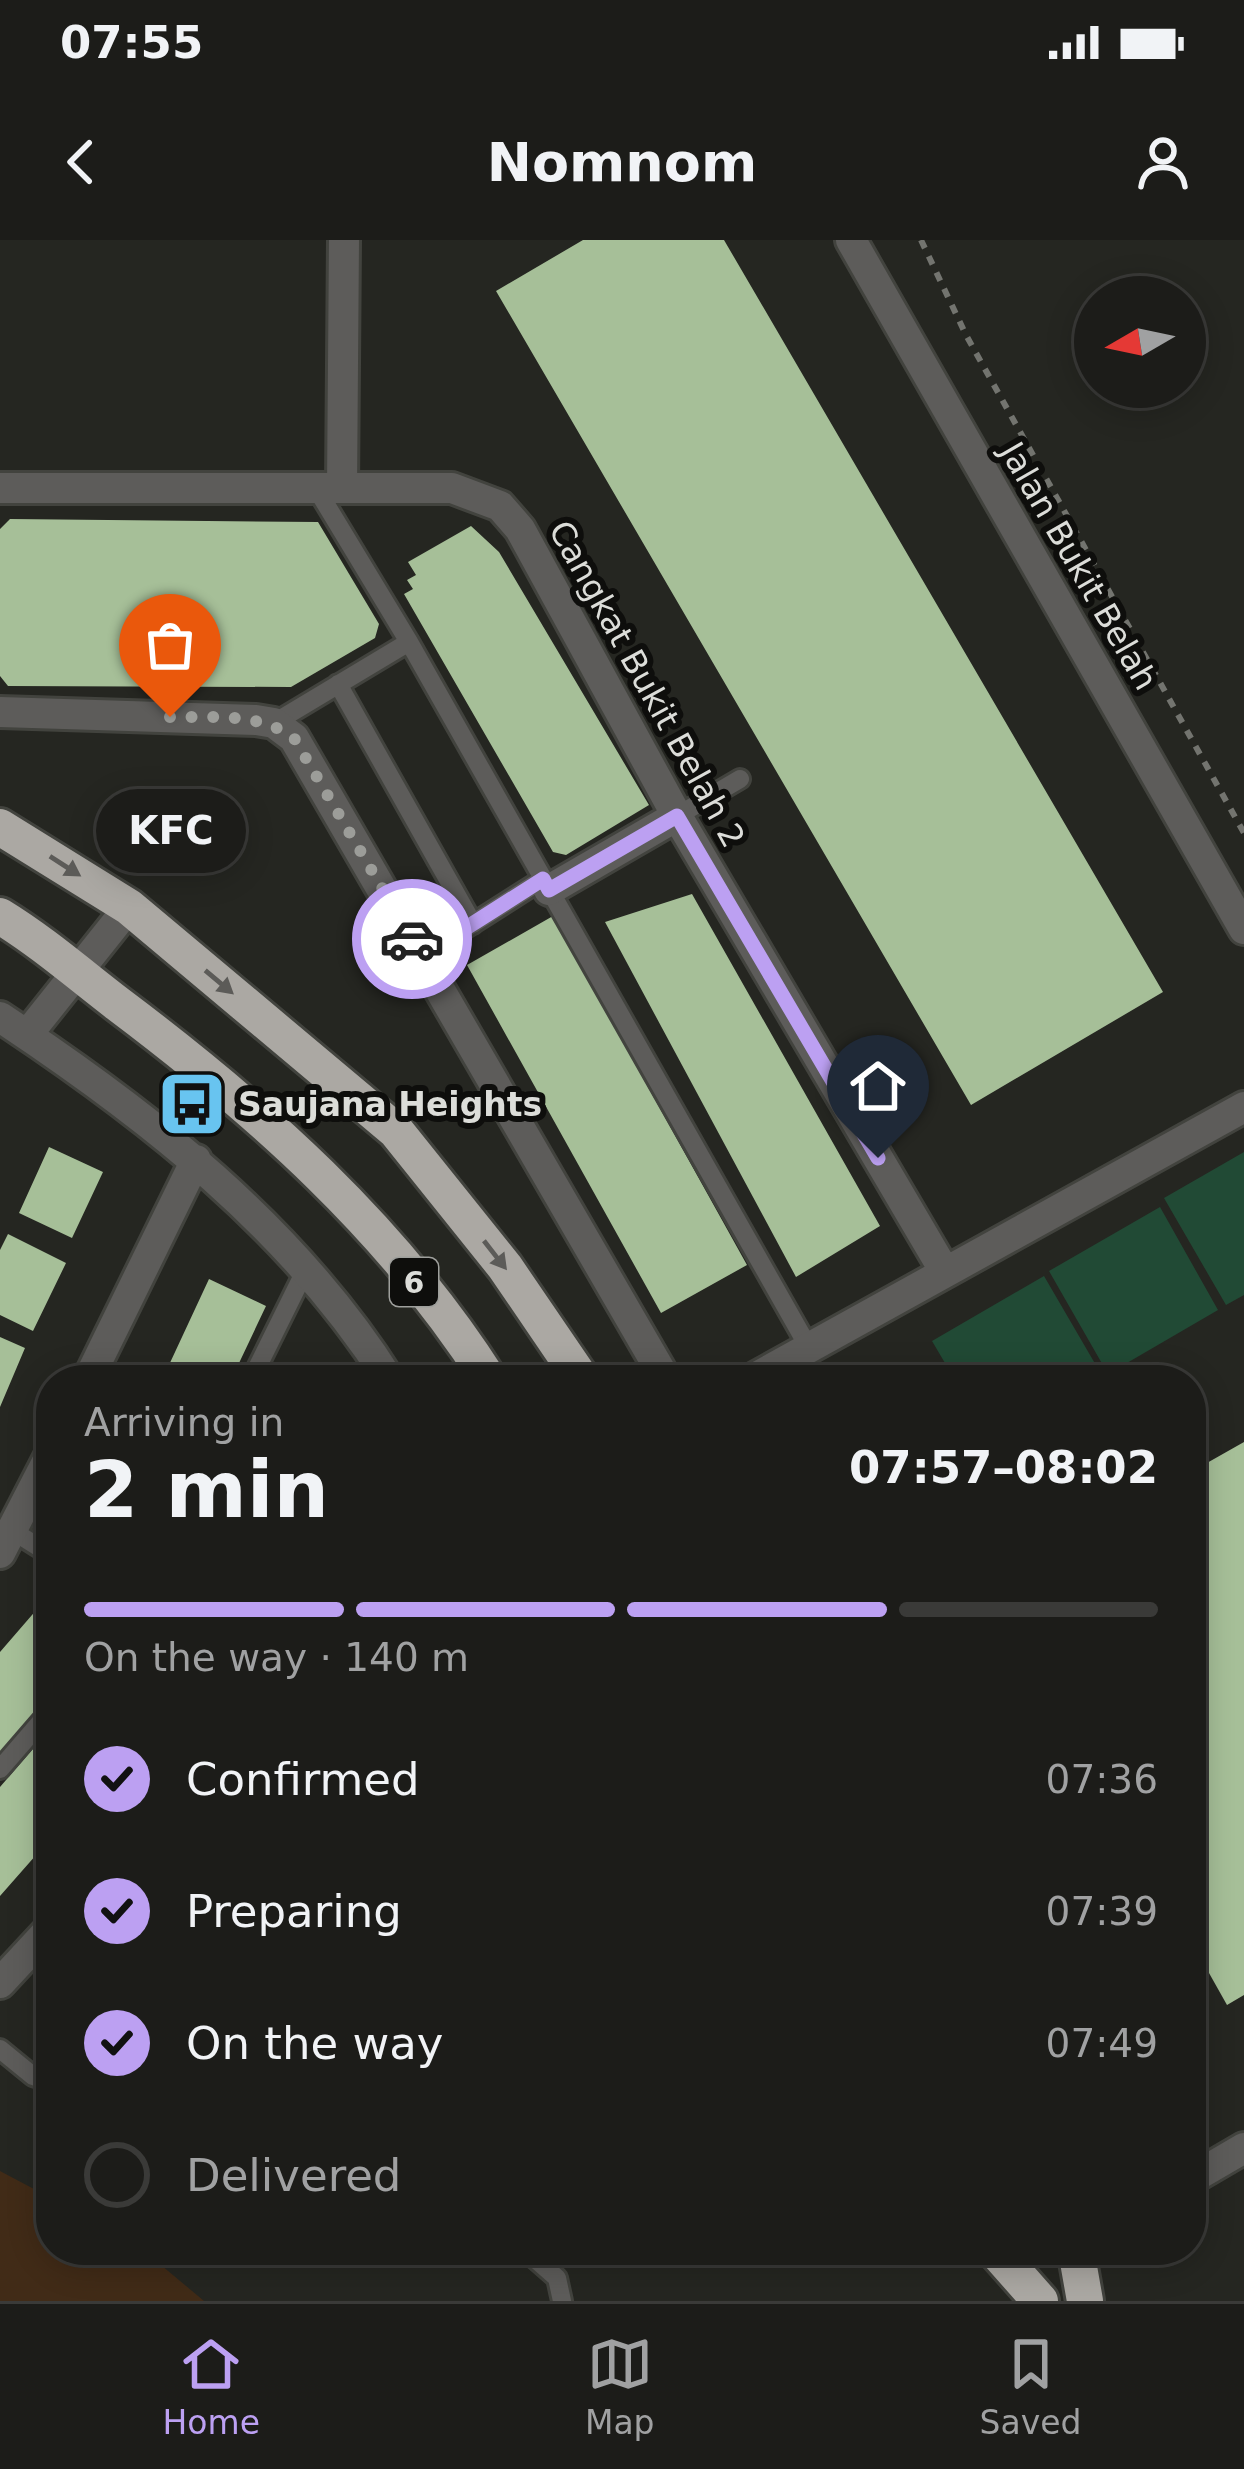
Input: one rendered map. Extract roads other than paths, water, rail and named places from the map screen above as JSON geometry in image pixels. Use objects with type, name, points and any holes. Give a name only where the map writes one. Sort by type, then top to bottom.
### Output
[{"type":"highway","name":"6","points":[[0,827],[129,907],[396,1131],[505,1267],[572,1365]]},
{"type":"highway","name":"6","points":[[0,916],[211,1074],[336,1187],[479,1365]]},
{"type":"highway","points":[[1008,2265],[1040,2301]]},
{"type":"highway","points":[[1079,2265],[1085,2301]]},
{"type":"street","points":[[329,488],[344,240]]},
{"type":"street","name":"Jalan Bukit Belah","points":[[851,240],[1244,928]]},
{"type":"street","name":"Cangkat Bukit Belah 2","points":[[0,488],[452,488],[500,506],[520,529],[677,816],[945,1272]]},
{"type":"street","points":[[0,712],[256,720],[274,724],[294,738],[657,1365]]},
{"type":"street","points":[[546,885],[677,816]]},
{"type":"street","points":[[27,1035],[129,907]]},
{"type":"street","points":[[0,1017],[196,1160],[232,1192],[305,1271],[379,1365]]},
{"type":"street","points":[[778,1365],[1244,1107]]},
{"type":"street","points":[[95,1365],[196,1160]]},
{"type":"street","points":[[6,1542],[36,1483]]},
{"type":"street","points":[[0,1983],[36,1944]]},
{"type":"street","points":[[1206,2170],[1244,2148]]},
{"type":"lane","points":[[329,488],[409,642],[809,1348]]},
{"type":"lane","points":[[274,724],[409,642]]},
{"type":"lane","points":[[338,684],[473,924]]},
{"type":"lane","points":[[677,816],[740,779]]},
{"type":"lane","points":[[422,956],[546,885]]},
{"type":"lane","points":[[258,1365],[305,1271]]},
{"type":"lane","points":[[6,1542],[36,1551]]},
{"type":"lane","points":[[0,1768],[36,1727]]},
{"type":"lane","points":[[0,2049],[36,2077]]},
{"type":"lane","points":[[542,2265],[557,2278],[562,2301]]},
{"type":"place","name":"KFC","points":[[170,717]]},
{"type":"place","name":"Saujana Heights","points":[[192,1104]]}]
